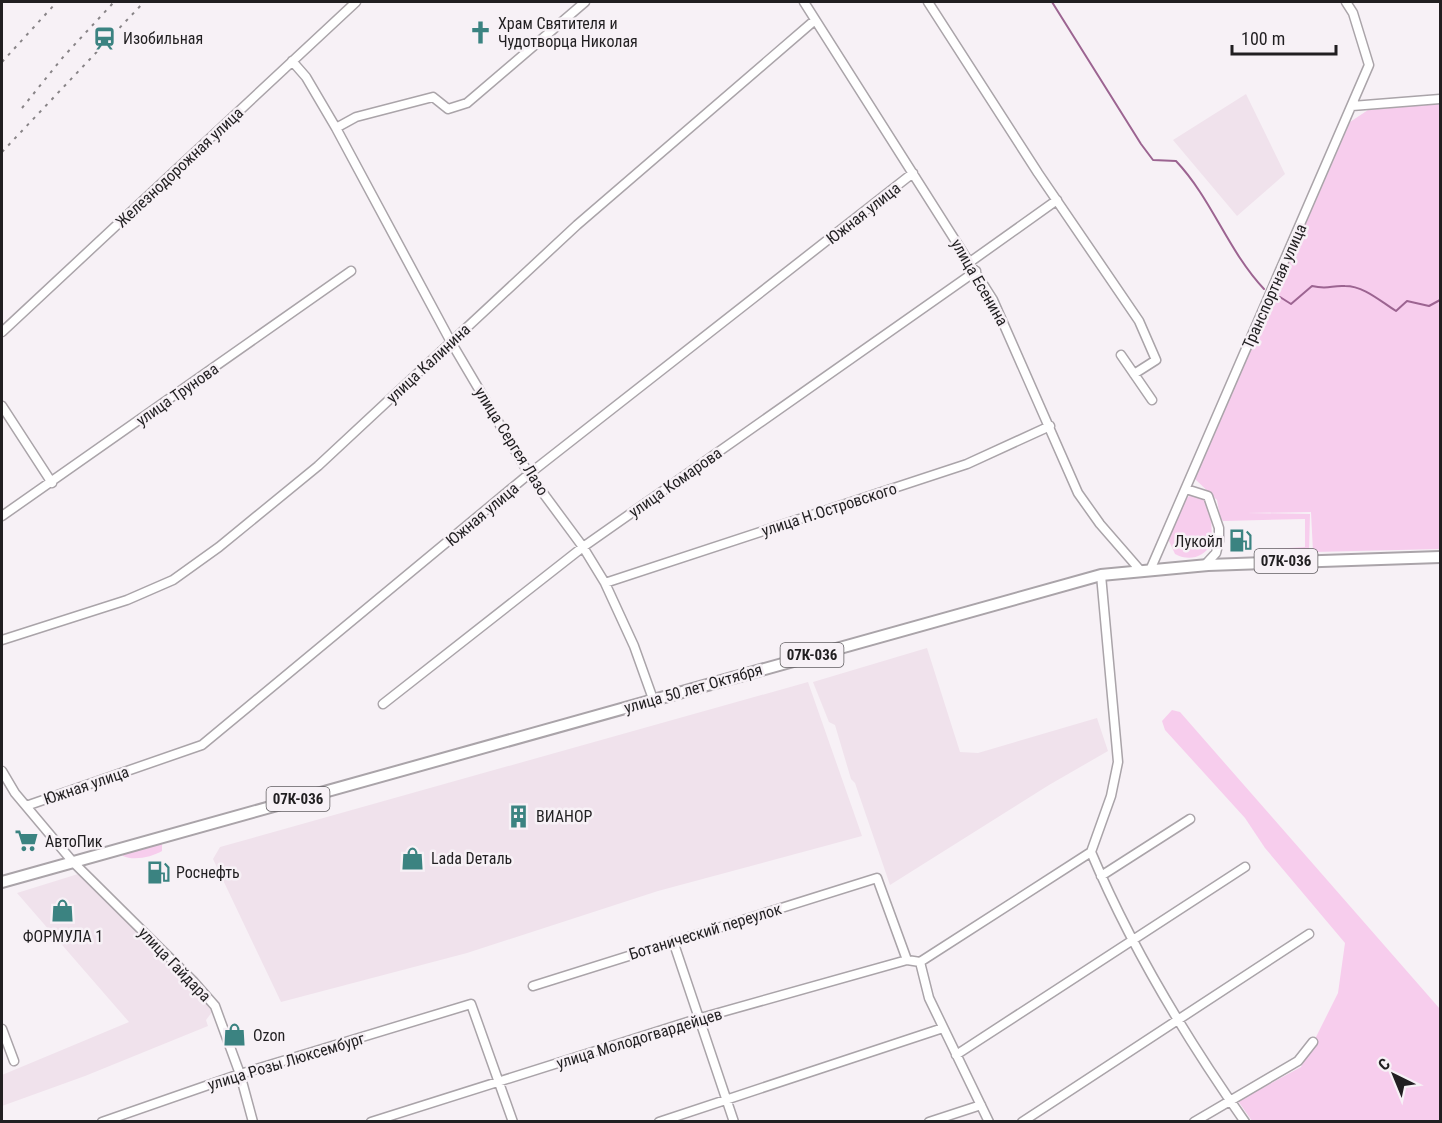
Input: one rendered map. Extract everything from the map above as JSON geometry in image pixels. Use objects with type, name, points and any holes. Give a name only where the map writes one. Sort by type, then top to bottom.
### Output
[{"type":"main road","name":"улица 50 лет Октября","points":[[2,882],[1101,575],[1205,565],[1436,557]]},
{"type":"street","name":"Железнодорожная улица","points":[[2,332],[356,2]]},
{"type":"street","points":[[336,128],[357,117],[433,97],[448,109],[467,103],[585,2]]},
{"type":"street","name":"улица Есенина","points":[[804,2],[993,300],[1078,493],[1100,524],[1146,569]]},
{"type":"street","points":[[928,2],[1139,321],[1156,360],[1134,374]]},
{"type":"street","name":"Транспортная улица","points":[[1146,569],[1185,489],[1369,65],[1353,13],[1346,2]]},
{"type":"street","name":"улица Калинина","points":[[2,640],[127,600],[173,580],[219,547],[318,466],[577,225],[815,20]]},
{"type":"street","name":"улица Сергея Лазо","points":[[292,61],[306,77],[336,128],[451,342],[529,474],[583,547],[605,583],[634,646],[653,699]]},
{"type":"street","points":[[1352,106],[1440,99]]},
{"type":"street","name":"Южная улица","points":[[26,806],[202,745],[529,474],[913,173]]},
{"type":"street","points":[[970,262],[1057,200]]},
{"type":"street","name":"улица Трунова","points":[[2,516],[351,271]]},
{"type":"street","name":"улица Комарова","points":[[382,704],[583,547],[976,271]]},
{"type":"street","points":[[1121,355],[1152,400]]},
{"type":"street","points":[[2,406],[52,483]]},
{"type":"street","name":"улица Н.Островского","points":[[605,583],[966,464],[1050,426]]},
{"type":"street","points":[[1185,489],[1208,495],[1219,528],[1219,547],[1205,565]]},
{"type":"street","points":[[907,960],[920,962],[1091,852],[1111,796],[1118,762],[1101,575]]},
{"type":"street","name":"улица Гайдара","points":[[2,771],[5,783],[74,862],[215,1006],[240,1074],[253,1122]]},
{"type":"street","points":[[1101,876],[1190,819]]},
{"type":"street","points":[[1091,852],[1133,941],[1179,1020],[1245,1122]]},
{"type":"street","points":[[956,1055],[1245,867]]},
{"type":"street","name":"Ботанический переулок","points":[[533,986],[877,878],[907,960]]},
{"type":"street","points":[[1022,1122],[1309,934]]},
{"type":"street","points":[[673,941],[734,1122]]},
{"type":"street","name":"улица Молодогвардейцев","points":[[371,1122],[698,1019],[907,960]]},
{"type":"street","points":[[920,962],[929,998],[989,1122]]},
{"type":"street","name":"улица Розы Люксембург","points":[[102,1122],[240,1074],[471,1004],[500,1081]]},
{"type":"street","points":[[659,1122],[943,1028]]},
{"type":"street","points":[[2,1029],[14,1061]]},
{"type":"street","points":[[1194,1122],[1298,1061],[1313,1042]]},
{"type":"street","points":[[500,1081],[513,1122]]},
{"type":"street","points":[[929,1122],[981,1105]]},
{"type":"shaded area","points":[[1246,94],[1285,174],[1237,216],[1173,140]]},
{"type":"shaded area","points":[[1440,103],[1440,549],[1313,552],[1311,512],[1247,513],[1310,514],[1309,552],[1275,553],[1274,549],[1305,547],[1305,519],[1223,521],[1217,500],[1195,479],[1350,122],[1368,110]]},
{"type":"shaded area","points":[[1191,494],[1205,497],[1211,508],[1212,544],[1200,555],[1186,558],[1175,554],[1168,539],[1185,500]]},
{"type":"shaded area","points":[[927,648],[960,752],[978,753],[1097,718],[1108,751],[1049,785],[890,885],[855,783],[851,779],[835,725],[829,722],[813,682]]},
{"type":"shaded area","points":[[808,682],[862,836],[658,891],[467,953],[281,1002],[213,859],[220,847]]},
{"type":"shaded area","points":[[1172,710],[1180,712],[1440,1009],[1440,1121],[1252,1121],[1238,1101],[1301,1067],[1338,993],[1345,943],[1265,848],[1245,818],[1165,730],[1162,721]]},
{"type":"shaded area","points":[[162,844],[162,851],[148,857],[132,858],[122,854]]},
{"type":"shaded area","points":[[78,874],[127,919],[200,994],[212,1012],[206,1020],[208,1026],[85,1076],[2,1106],[2,1075],[129,1022],[17,893]]},
{"type":"waterway","points":[[1052,2],[1141,144],[1153,160],[1176,161],[1189,176],[1240,258],[1264,289]]},
{"type":"waterway","points":[[1280,297],[1291,304],[1312,286],[1322,288],[1340,286],[1359,288],[1396,311],[1407,301],[1429,306],[1440,300]]},
{"type":"railway","points":[[22,108],[64,56],[114,2]]},
{"type":"railway","points":[[2,152],[144,2]]},
{"type":"railway","points":[[2,62],[55,4]]},
{"type":"place","name":"Храм Святителя и Чудотворца Николая","points":[[480,32]]},
{"type":"place","name":"Изобильная","points":[[105,38]]},
{"type":"place","name":"Лукойл","points":[[1241,541]]},
{"type":"place","name":"ВИАНОР","points":[[518,816]]},
{"type":"place","name":"АвтоПик","points":[[27,841]]},
{"type":"place","name":"Lada Dеталь","points":[[413,858]]},
{"type":"place","name":"Роснефть","points":[[158,872]]},
{"type":"place","name":"ФОРМУЛА 1","points":[[63,911]]},
{"type":"place","name":"Ozon","points":[[235,1035]]}]
